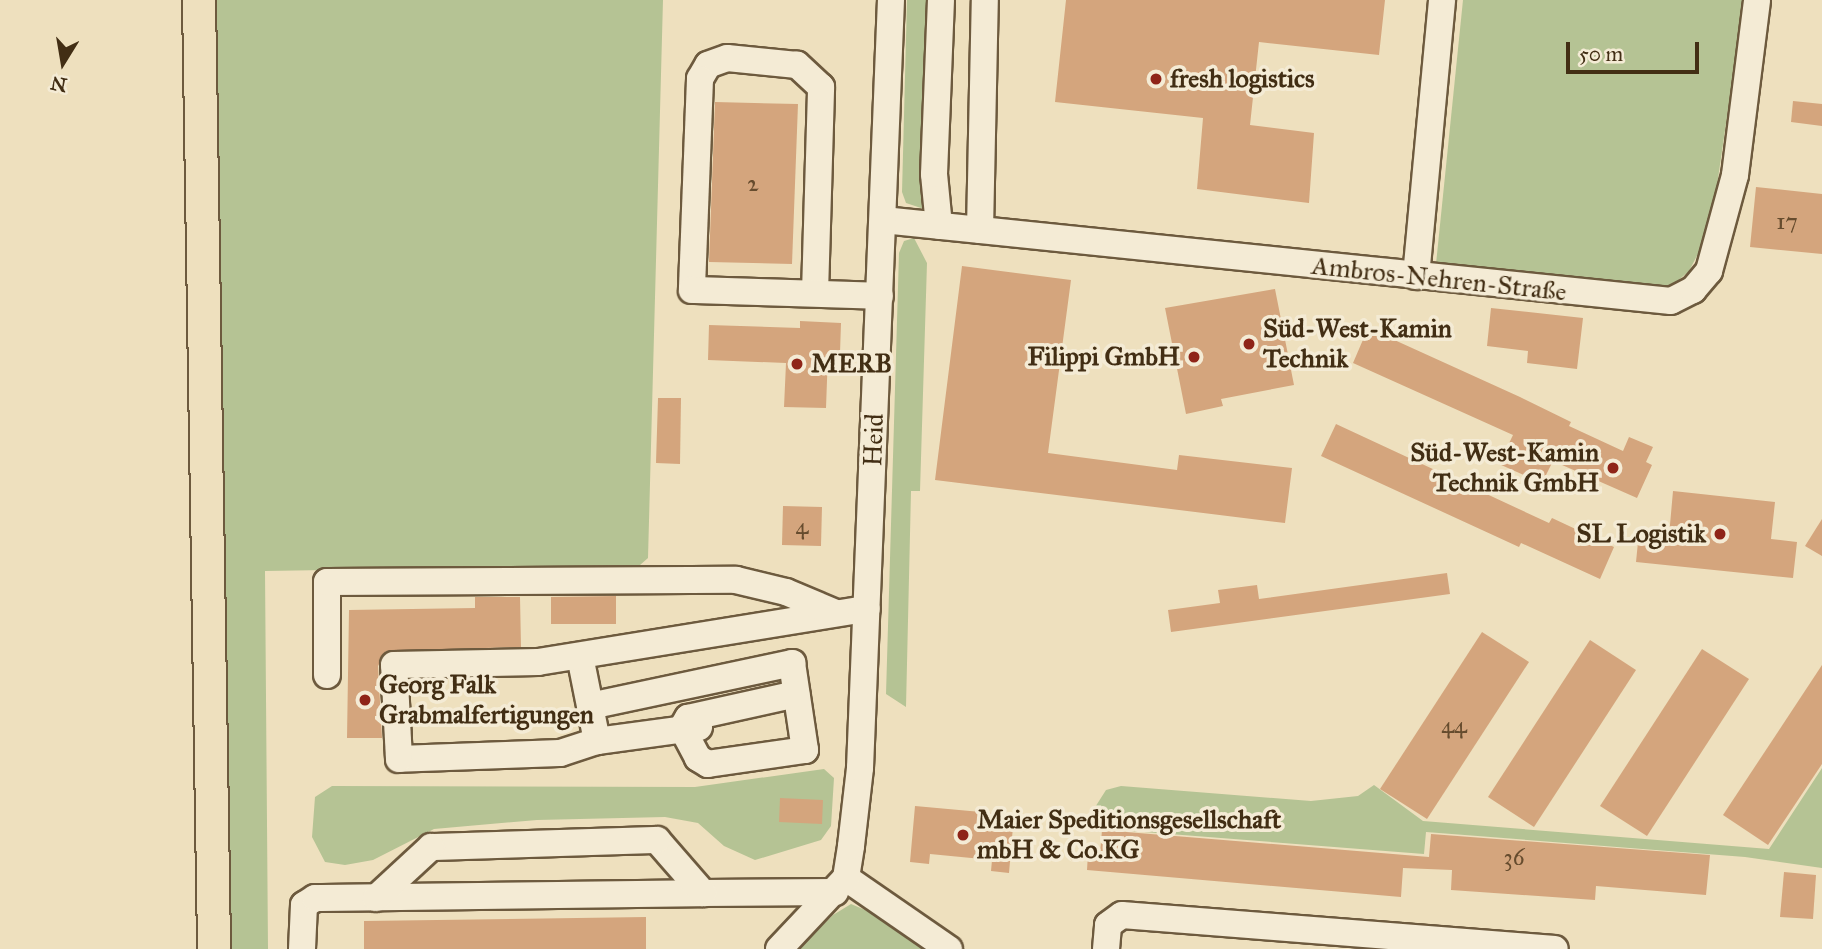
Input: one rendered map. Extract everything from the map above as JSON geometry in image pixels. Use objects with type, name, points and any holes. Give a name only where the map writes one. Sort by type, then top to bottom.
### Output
[{"type":"main road","points":[[199,0],[214,949]]},
{"type":"street","name":"Heid","points":[[841,885],[860,768],[891,0]]},
{"type":"street","points":[[939,226],[934,162],[941,0]]},
{"type":"street","points":[[980,230],[985,0]]},
{"type":"street","points":[[1416,276],[1442,0]]},
{"type":"street","name":"Ambros-Nehren-Straße","points":[[883,220],[1671,301],[1693,290],[1709,271],[1735,176],[1756,0]]},
{"type":"street","points":[[815,293],[821,87],[797,65],[727,58],[708,65],[700,79],[692,289],[880,296]]},
{"type":"street","points":[[327,676],[327,582],[736,580],[786,592],[838,614]]},
{"type":"street","points":[[797,703],[682,728],[597,741],[559,753],[399,759],[394,665],[538,662],[867,609]]},
{"type":"street","points":[[580,656],[597,741]]},
{"type":"street","points":[[590,706],[792,663],[805,750],[708,764],[698,758],[682,728]]},
{"type":"street","points":[[376,898],[431,847],[657,840],[703,893]]},
{"type":"street","points":[[779,949],[841,885]]},
{"type":"street","points":[[302,949],[304,905],[315,898],[703,893],[841,885],[949,949]]},
{"type":"street","points":[[1106,949],[1108,925],[1122,915],[1555,949]]},
{"type":"green space","points":[[211,0],[663,0],[648,558],[640,565],[265,571],[268,949],[225,949]]},
{"type":"green space","points":[[907,0],[930,0],[930,211],[906,203],[902,192]]},
{"type":"green space","points":[[1463,0],[1744,0],[1715,199],[1699,252],[1689,271],[1674,284],[1656,287],[1436,264]]},
{"type":"green space","points":[[914,238],[927,263],[920,491],[911,491],[906,707],[886,694],[899,253],[904,241]]},
{"type":"green space","points":[[1822,768],[1822,868],[1745,857],[1426,832],[1424,854],[1093,828],[1085,823],[1106,790],[1121,786],[1311,801],[1358,796],[1374,785],[1423,821],[1769,849]]},
{"type":"green space","points":[[824,769],[834,778],[831,826],[821,840],[755,860],[724,846],[698,823],[665,817],[537,820],[434,829],[373,860],[345,865],[325,862],[312,837],[315,797],[332,786],[695,787]]},
{"type":"green space","points":[[851,904],[896,923],[934,949],[799,949],[833,915]]},
{"type":"building","name":"fresh logistics","points":[[1066,0],[1385,0],[1379,55],[1259,42],[1250,125],[1314,133],[1309,203],[1197,189],[1203,118],[1055,102]]},
{"type":"building","points":[[1793,101],[1822,104],[1822,126],[1791,122]]},
{"type":"building","points":[[715,102],[798,104],[792,264],[709,262]]},
{"type":"building","points":[[1756,187],[1822,194],[1822,254],[1750,247]]},
{"type":"building","points":[[962,266],[1071,280],[1048,453],[1177,470],[1179,455],[1292,468],[1285,523],[935,480]]},
{"type":"building","name":"Süd-West-Kamin Technik","points":[[1275,289],[1294,385],[1221,399],[1223,406],[1186,414],[1165,308]]},
{"type":"building","points":[[1491,308],[1583,318],[1577,369],[1527,363],[1528,351],[1487,346]]},
{"type":"building","name":"MERB","points":[[800,321],[841,323],[840,353],[828,353],[826,408],[784,407],[786,363],[708,360],[709,325],[800,328]]},
{"type":"building","points":[[1368,328],[1520,397],[1571,422],[1569,426],[1623,451],[1629,437],[1653,447],[1646,462],[1652,465],[1637,498],[1553,461],[1542,483],[1499,464],[1513,435],[1353,363]]},
{"type":"building","points":[[658,398],[681,398],[680,464],[656,463]]},
{"type":"building","points":[[1336,424],[1549,523],[1552,518],[1614,547],[1600,579],[1521,543],[1519,547],[1321,456]]},
{"type":"building","name":"SL Logistik","points":[[1673,491],[1775,502],[1771,539],[1797,542],[1793,578],[1636,562],[1639,532],[1669,536]]},
{"type":"building","points":[[783,506],[822,507],[821,546],[782,545]]},
{"type":"building","points":[[1822,519],[1822,556],[1805,546]]},
{"type":"building","points":[[1447,573],[1450,594],[1171,632],[1168,610],[1220,603],[1218,590],[1257,585],[1259,599]]},
{"type":"building","points":[[616,596],[616,624],[551,624],[551,597]]},
{"type":"building","name":"Georg Falk Grabmalfertigungen","points":[[475,597],[520,597],[521,647],[386,651],[378,666],[382,738],[347,738],[349,610],[475,608]]},
{"type":"building","points":[[1482,632],[1529,662],[1427,819],[1380,789]]},
{"type":"building","points":[[1590,640],[1636,670],[1534,827],[1488,797]]},
{"type":"building","points":[[1702,649],[1749,679],[1647,836],[1600,806]]},
{"type":"building","points":[[1822,665],[1822,764],[1768,845],[1723,815]]},
{"type":"building","points":[[780,798],[823,800],[822,824],[779,822]]},
{"type":"building","name":"Maier Speditionsgesellschaft mbH & Co.KG","points":[[915,806],[1014,815],[1009,873],[991,871],[992,860],[930,854],[929,864],[910,862]]},
{"type":"building","points":[[1102,830],[1429,857],[1431,834],[1710,855],[1706,895],[1596,886],[1595,900],[1451,890],[1452,870],[1403,868],[1401,897],[1087,870],[1088,853],[1100,854]]},
{"type":"building","points":[[1784,872],[1816,875],[1813,919],[1780,917]]},
{"type":"building","points":[[646,917],[646,949],[364,949],[364,921]]},
{"type":"place","name":"fresh logistics","points":[[1156,79]]},
{"type":"place","name":"Süd-West-Kamin Technik","points":[[1249,344]]},
{"type":"place","name":"Filippi GmbH","points":[[1194,357]]},
{"type":"place","name":"MERB","points":[[797,364]]},
{"type":"place","name":"Süd-West-Kamin Technik GmbH","points":[[1613,468]]},
{"type":"place","name":"SL Logistik","points":[[1720,534]]},
{"type":"place","name":"Georg Falk Grabmalfertigungen","points":[[365,700]]},
{"type":"place","name":"Maier Speditionsgesellschaft mbH & Co.KG","points":[[963,835]]}]
